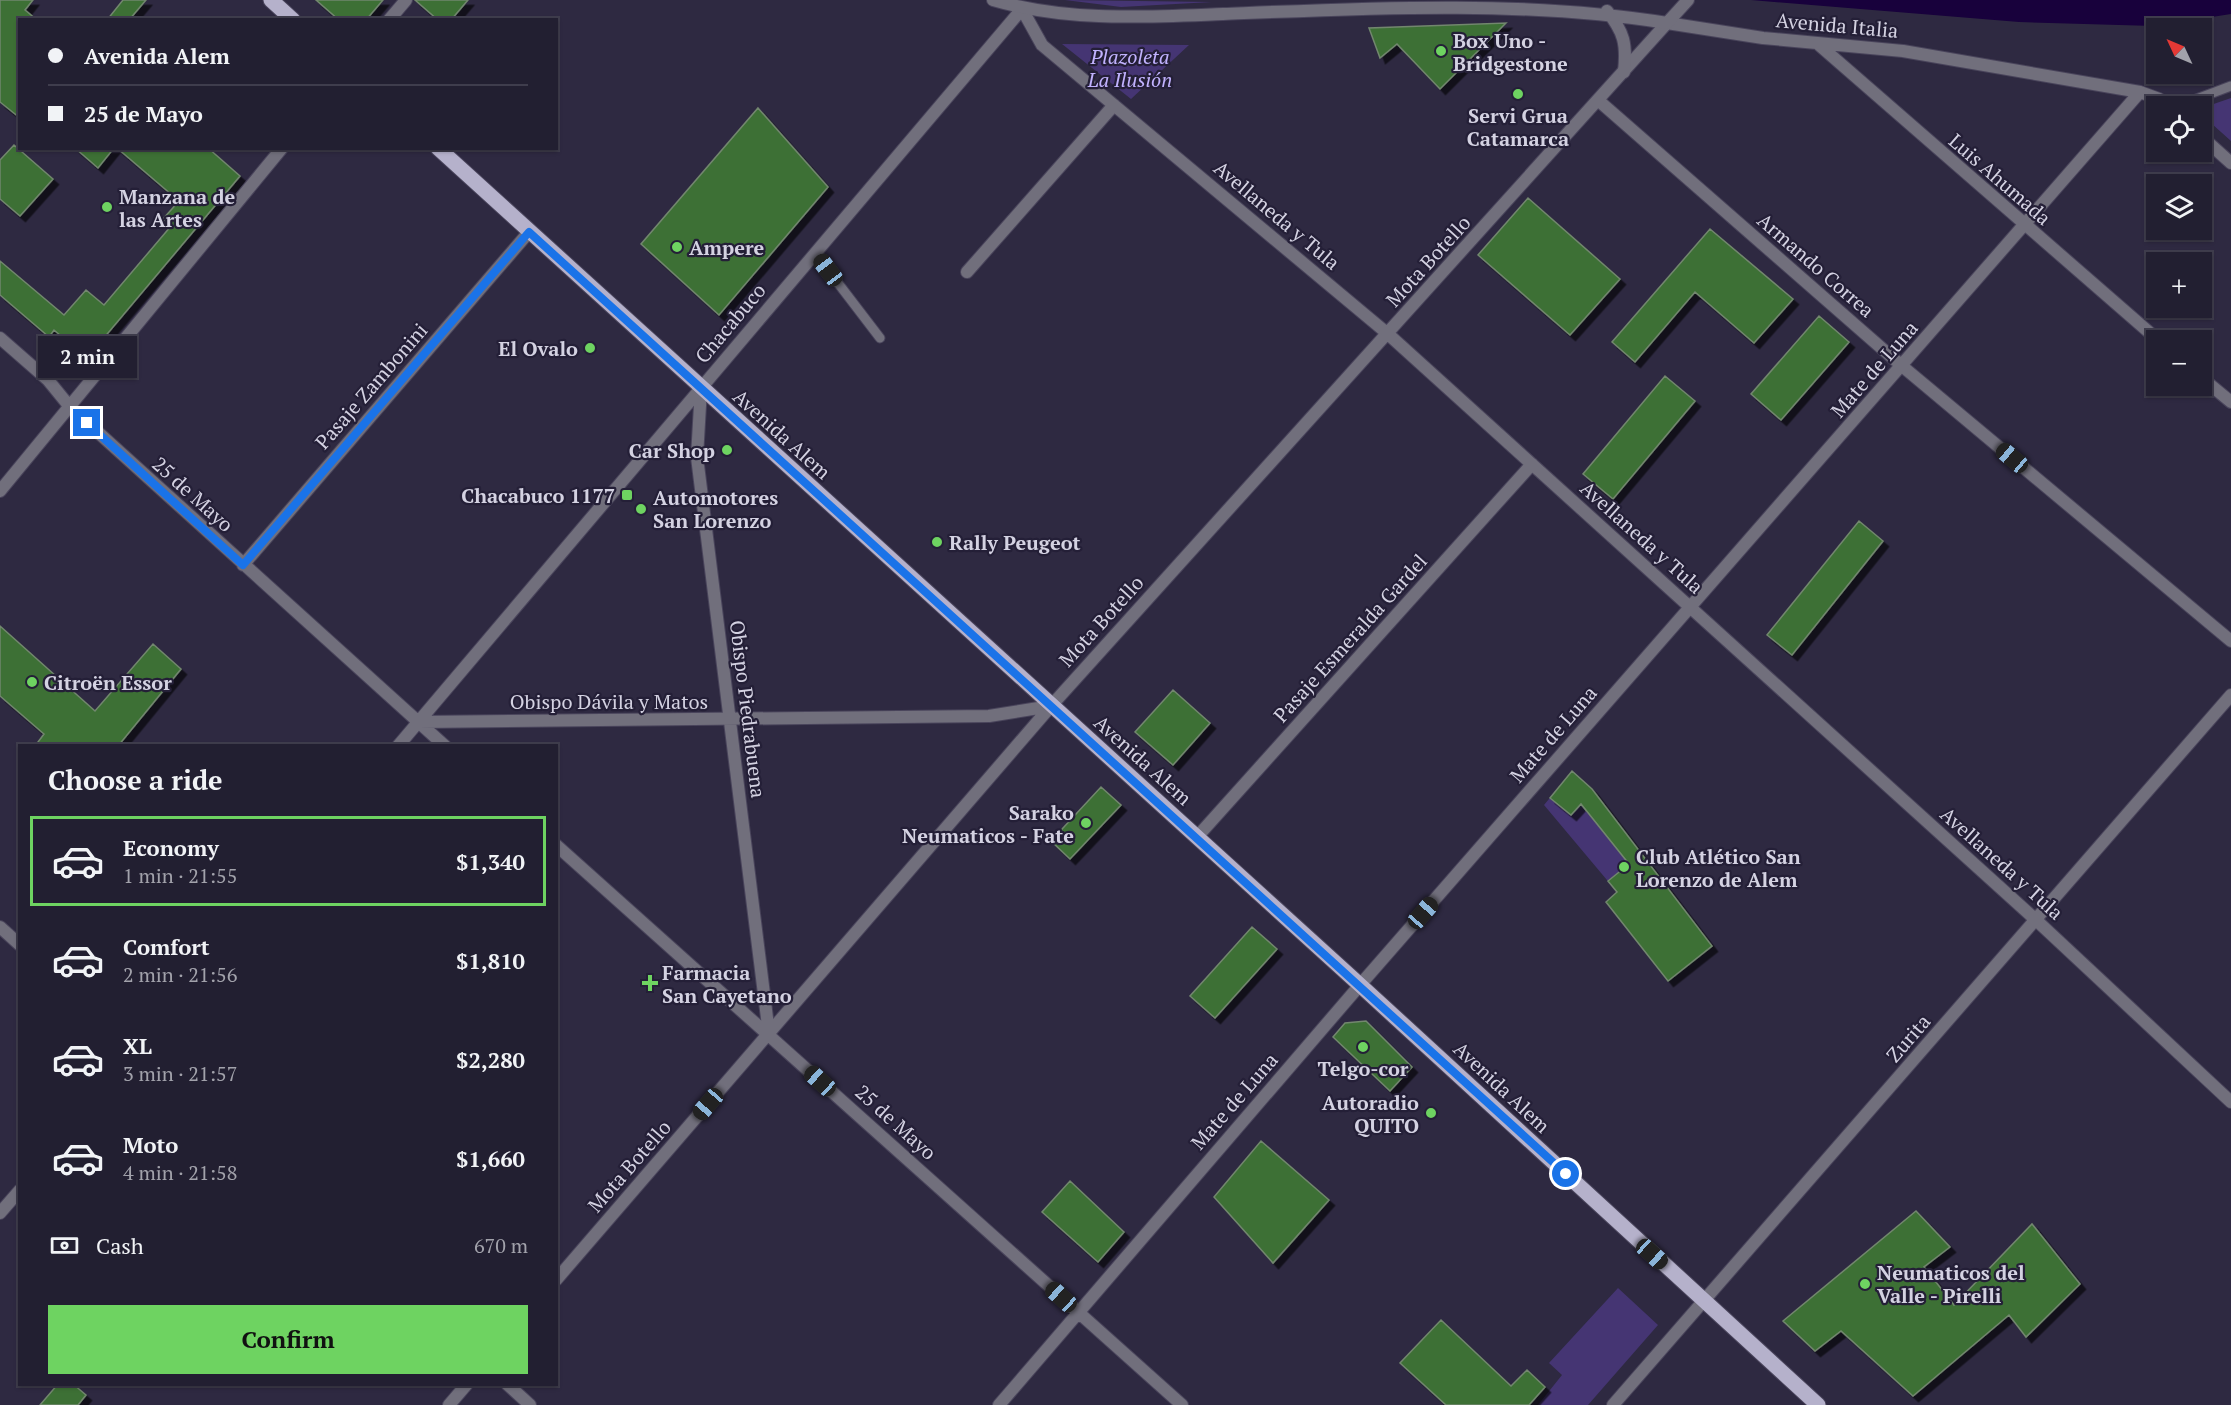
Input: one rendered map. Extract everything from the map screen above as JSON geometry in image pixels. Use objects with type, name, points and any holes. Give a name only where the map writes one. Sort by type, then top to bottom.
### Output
[{"type":"main road","points":[[271,0],[291,18]]},
{"type":"main road","name":"Avenida Alem","points":[[440,150],[1360,985],[1818,1405]]},
{"type":"street","points":[[391,18],[406,0]]},
{"type":"street","name":"Avenida Italia","points":[[993,0],[1022,9],[1116,19],[1483,4],[1607,11],[1667,23],[1818,44],[1904,51],[2140,92],[2151,96]]},
{"type":"street","name":"Mota Botello","points":[[558,1278],[1051,706],[1686,2]]},
{"type":"street","name":"Avellaneda y Tula","points":[[1022,9],[1042,45],[1388,334],[2036,920],[2231,1102]]},
{"type":"street","name":"Chacabuco","points":[[400,744],[1022,9]]},
{"type":"street","points":[[1607,11],[1621,28],[1626,53],[1624,72]]},
{"type":"street","name":"Luis Ahumada","points":[[1818,44],[2146,330]]},
{"type":"street","name":"Mate de Luna","points":[[999,1405],[1360,985],[2140,92]]},
{"type":"street","name":"Armando Correa","points":[[1599,101],[1902,366],[2231,641]]},
{"type":"street","points":[[967,272],[1114,105]]},
{"type":"street","points":[[2212,146],[2231,163]]},
{"type":"street","points":[[0,491],[280,150]]},
{"type":"street","name":"Pasaje Zambonini","points":[[243,565],[529,232]]},
{"type":"street","name":"25 de Mayo","points":[[0,338],[48,380],[70,407],[444,744]]},
{"type":"street","points":[[2212,386],[2231,402]]},
{"type":"street","name":"Obispo Piedrabuena","points":[[701,388],[697,458],[769,1034]]},
{"type":"street","name":"Pasaje Esmeralda Gardel","points":[[1197,837],[1532,464]]},
{"type":"street","name":"Zurita","points":[[1613,1405],[2231,695]]},
{"type":"street","name":"Obispo Dávila y Matos","points":[[419,722],[989,716],[1051,706]]},
{"type":"street","name":"25 de Mayo","points":[[558,847],[1182,1405]]},
{"type":"street","points":[[0,927],[18,943]]},
{"type":"street","points":[[0,1213],[18,1192]]},
{"type":"street","points":[[449,1405],[465,1386]]},
{"type":"street","points":[[509,1386],[530,1405]]},
{"type":"lane","points":[[2204,96],[2231,86]]},
{"type":"lane","points":[[816,253],[880,338]]},
{"type":"green space","points":[[1065,0],[1212,2],[1121,7]]},
{"type":"green space","name":"Plazoleta La Ilusión","points":[[1062,44],[1189,45],[1131,99]]},
{"type":"green space","points":[[2231,98],[2231,141],[2212,124],[2212,105]]},
{"type":"green space","name":"Club Atlético San Lorenzo de Alem","points":[[1572,771],[1592,789],[1712,946],[1668,981],[1606,902],[1617,892],[1544,805]]},
{"type":"green space","points":[[1618,1288],[1658,1325],[1588,1405],[1538,1405],[1562,1375],[1549,1363]]},
{"type":"shaded area","points":[[1751,0],[2231,0],[2231,14],[2205,18],[2146,18],[2146,26],[2019,22]]},
{"type":"building","points":[[0,0],[33,0],[25,10],[35,18],[18,18],[18,116],[0,102]]},
{"type":"building","points":[[123,0],[146,0],[131,18],[109,18]]},
{"type":"building","points":[[316,0],[383,0],[368,18],[337,18]]},
{"type":"building","points":[[415,0],[468,0],[453,18],[436,18]]},
{"type":"building","name":"Box Uno - Bridgestone","points":[[1506,23],[1440,89],[1397,44],[1380,58],[1369,28]]},
{"type":"building","points":[[758,108],[828,187],[719,315],[641,244]]},
{"type":"building","points":[[14,145],[53,179],[20,216],[0,199],[0,160]]},
{"type":"building","points":[[77,150],[112,150],[98,168]]},
{"type":"building","points":[[119,150],[210,150],[240,176],[87,358],[54,330],[49,337],[0,295],[0,261],[64,315],[86,290],[104,305],[171,226],[163,219],[179,201]]},
{"type":"building","points":[[1528,198],[1620,279],[1570,335],[1478,255]]},
{"type":"building","points":[[1710,229],[1793,299],[1754,343],[1695,292],[1635,362],[1612,342]]},
{"type":"building","points":[[1819,316],[1849,342],[1781,420],[1751,394]]},
{"type":"building","points":[[1665,376],[1695,401],[1613,499],[1583,474]]},
{"type":"building","points":[[1859,521],[1883,541],[1792,655],[1767,635]]},
{"type":"building","name":"Citroën Essor","points":[[0,626],[95,711],[153,644],[181,669],[120,744],[36,744],[44,734],[0,696]]},
{"type":"building","points":[[1173,690],[1210,723],[1173,765],[1135,732]]},
{"type":"building","name":"Club Atlético San Lorenzo de Alem","points":[[1572,771],[1592,789],[1712,946],[1668,981],[1606,902],[1617,892],[1608,881],[1629,864],[1581,804],[1571,815],[1550,798]]},
{"type":"building","name":"Sarako Neumaticos - Fate","points":[[1101,787],[1121,805],[1070,859],[1051,841]]},
{"type":"building","points":[[1252,927],[1277,949],[1215,1018],[1190,996]]},
{"type":"building","points":[[1366,1021],[1412,1067],[1390,1091],[1333,1037],[1345,1023]]},
{"type":"building","points":[[1261,1141],[1329,1200],[1273,1263],[1214,1197]]},
{"type":"building","points":[[1070,1181],[1124,1232],[1098,1262],[1042,1212]]},
{"type":"building","points":[[1916,1211],[1950,1247],[1924,1267],[1954,1305],[2032,1224],[2080,1284],[2026,1337],[2009,1315],[1913,1396],[1841,1331],[1815,1351],[1783,1321]]},
{"type":"building","points":[[1441,1320],[1511,1386],[1527,1370],[1545,1387],[1529,1405],[1446,1405],[1400,1363]]},
{"type":"building","points":[[56,1386],[75,1386],[86,1395],[78,1405],[40,1405]]},
{"type":"place","name":"Box Uno - Bridgestone","points":[[1441,51]]},
{"type":"place","name":"Servi Grua Catamarca","points":[[1518,94]]},
{"type":"place","name":"Manzana de las Artes","points":[[107,207]]},
{"type":"place","name":"Ampere","points":[[677,247]]},
{"type":"place","name":"El Ovalo","points":[[590,348]]},
{"type":"place","name":"Car Shop","points":[[727,450]]},
{"type":"place","name":"Chacabuco 1177","points":[[627,495]]},
{"type":"place","name":"Automotores San Lorenzo","points":[[641,509]]},
{"type":"place","name":"Rally Peugeot","points":[[937,542]]},
{"type":"place","name":"Citroën Essor","points":[[32,682]]},
{"type":"place","name":"Sarako Neumaticos - Fate","points":[[1086,823]]},
{"type":"place","name":"Club Atlético San Lorenzo de Alem","points":[[1624,867]]},
{"type":"place","name":"Farmacia San Cayetano","points":[[650,983]]},
{"type":"place","name":"Telgo-cor","points":[[1363,1047]]},
{"type":"place","name":"Autoradio QUITO","points":[[1431,1113]]},
{"type":"place","name":"Neumaticos del Valle - Pirelli","points":[[1865,1284]]},
{"type":"route","points":[[87,423],[243,565],[529,232],[1566,1174]]}]
